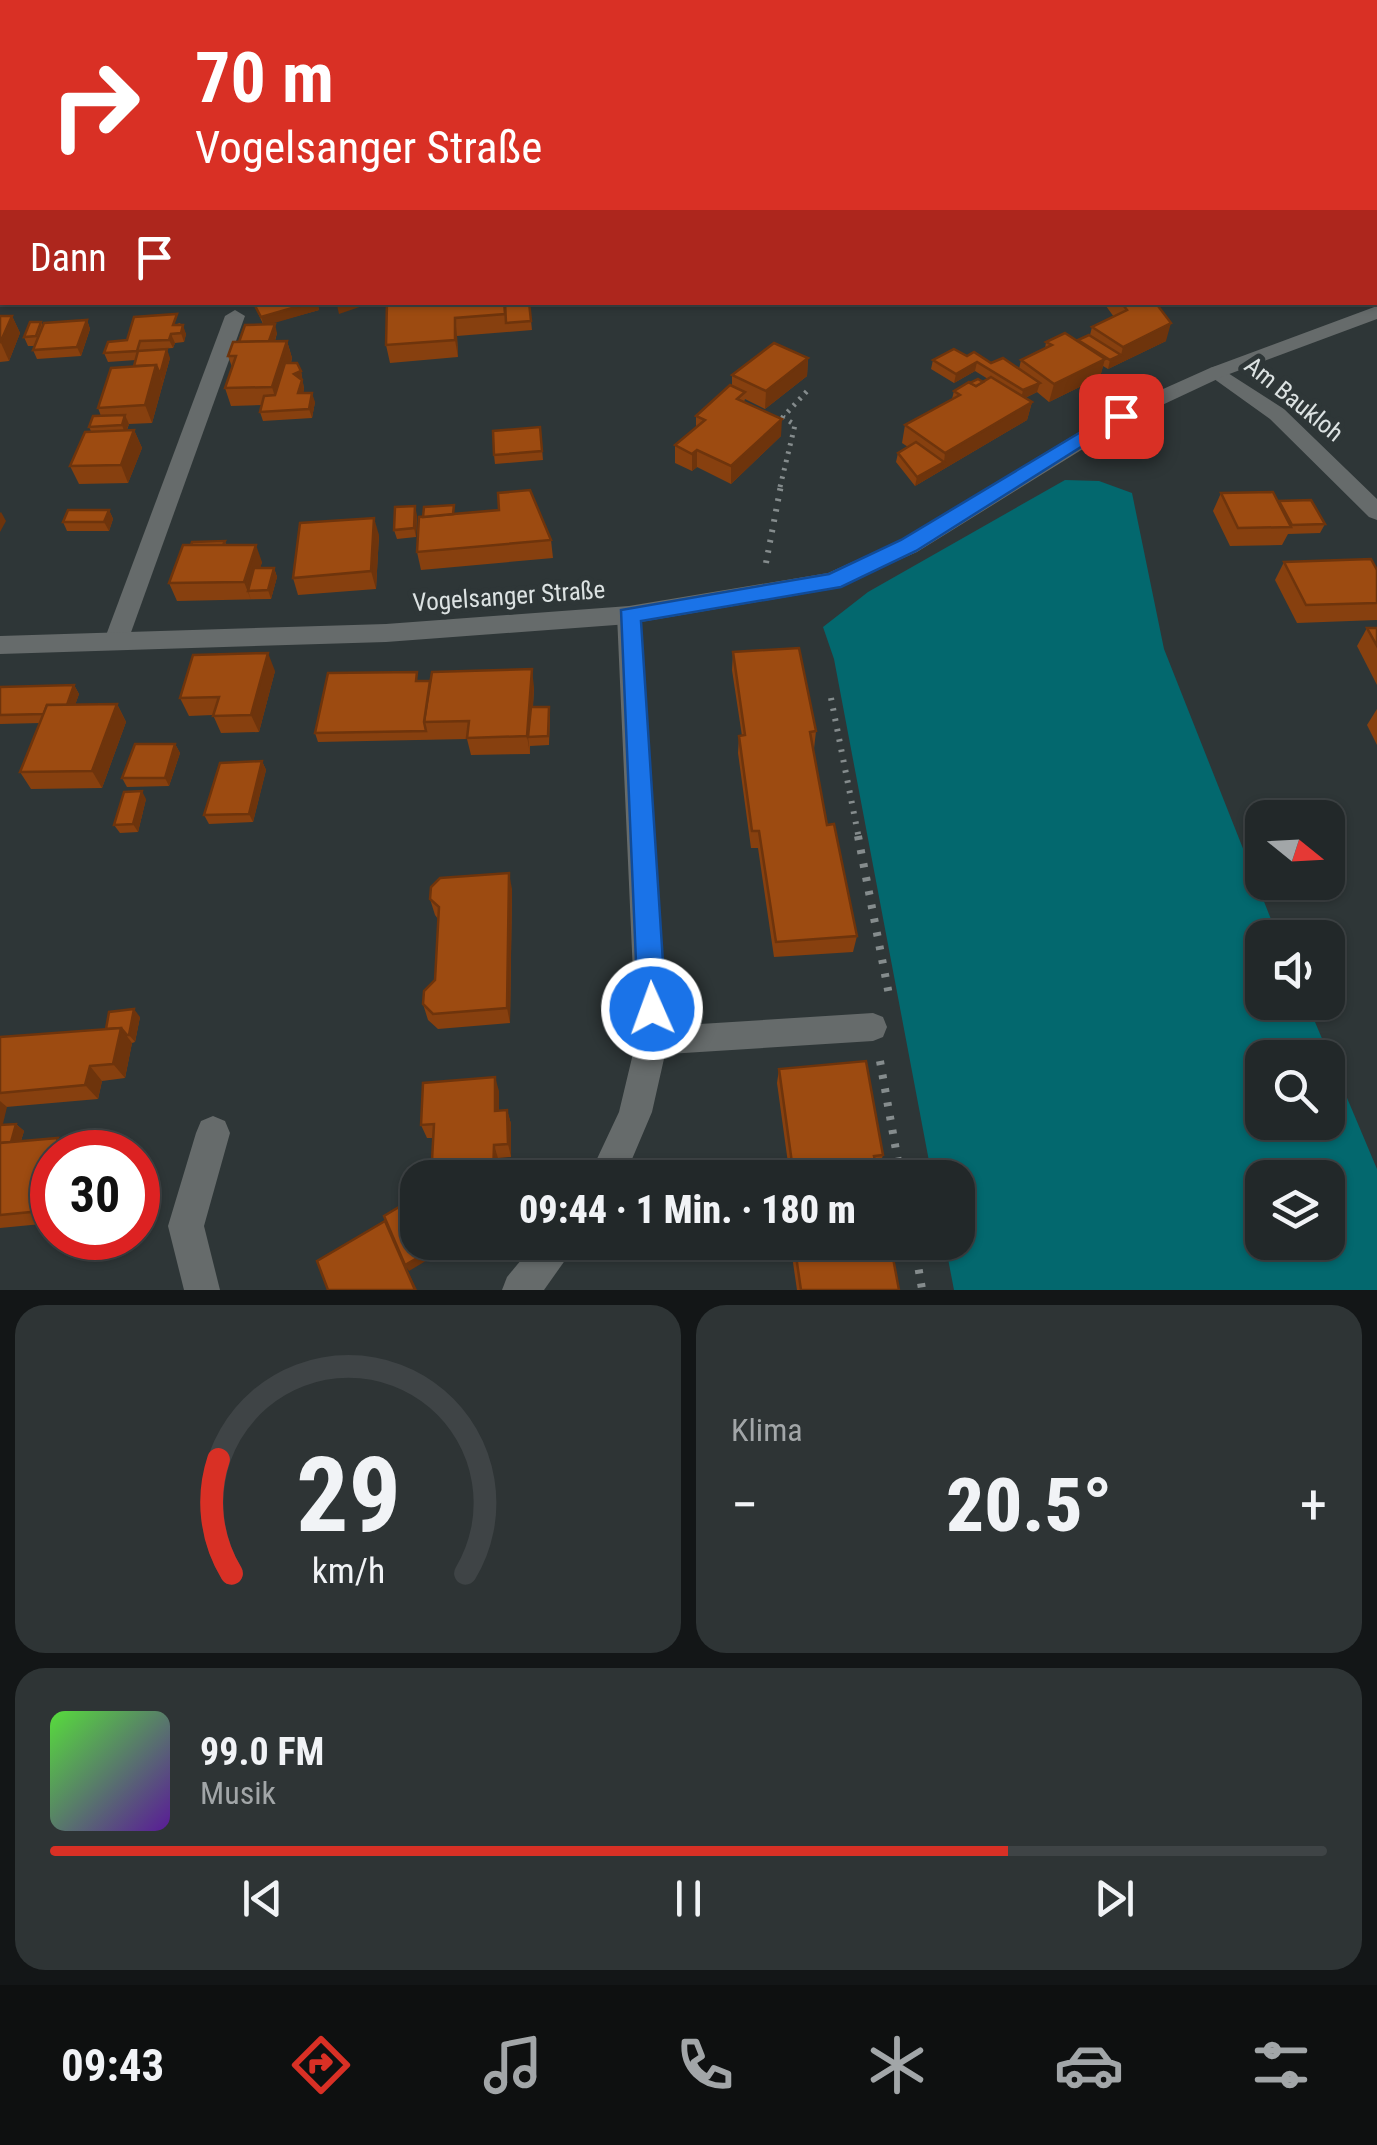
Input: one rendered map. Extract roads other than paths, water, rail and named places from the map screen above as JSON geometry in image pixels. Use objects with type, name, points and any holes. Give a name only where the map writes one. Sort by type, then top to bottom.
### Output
[{"type":"street","name":"Vogelsanger Straße","points":[[0,645],[117,638],[386,633],[629,615],[765,596],[833,581],[908,546],[1121,416],[1217,372],[1377,312]]},
{"type":"street","points":[[117,638],[235,316]]},
{"type":"street","name":"Am Baukloh","points":[[1217,372],[1277,414],[1377,512]]},
{"type":"street","points":[[614,1160],[646,1083],[652,1041],[629,615]]},
{"type":"street","points":[[202,1290],[186,1226],[213,1133]]},
{"type":"street","points":[[520,1290],[545,1260]]},
{"type":"lane","points":[[652,1041],[873,1027]]}]
